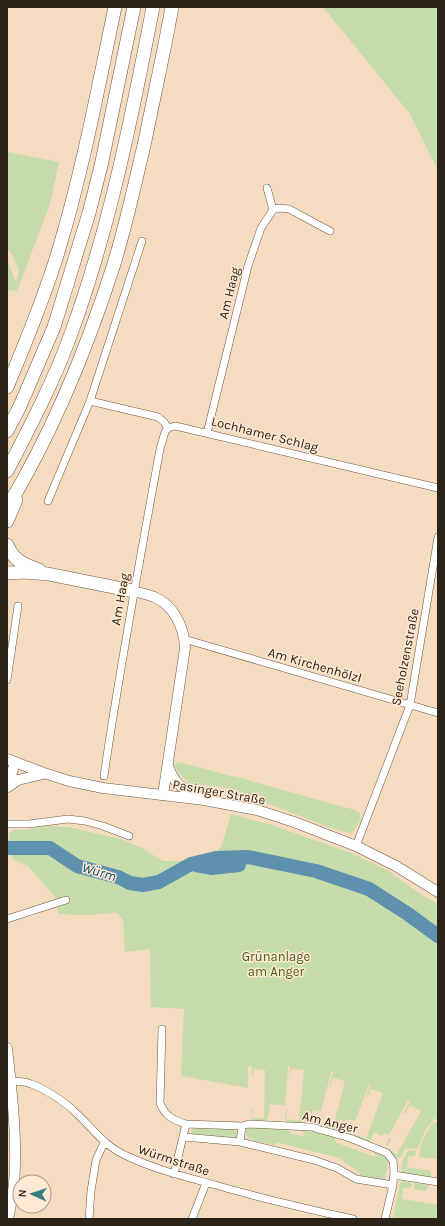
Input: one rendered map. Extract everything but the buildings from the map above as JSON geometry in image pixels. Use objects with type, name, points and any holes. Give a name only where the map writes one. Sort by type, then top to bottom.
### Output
[{"type":"highway","points":[[7,387],[34,322],[59,250],[84,157],[115,7]]},
{"type":"highway","points":[[7,430],[20,406],[54,327],[89,213],[101,166],[134,7]]},
{"type":"highway","points":[[7,471],[56,372],[72,331],[95,263],[119,170],[154,7]]},
{"type":"highway","points":[[7,508],[22,483],[54,420],[72,380],[113,266],[137,176],[172,7]]},
{"type":"highway","points":[[7,521],[22,483]]},
{"type":"highway","points":[[7,544],[16,558],[25,565],[48,574]]},
{"type":"highway","points":[[7,573],[25,572],[48,574],[133,591]]},
{"type":"main road","points":[[133,591],[154,597],[167,604],[178,619],[184,639],[185,648],[163,795]]},
{"type":"main road","points":[[8,789],[11,761]]},
{"type":"main road","name":"Pasinger Straße","points":[[11,761],[69,781],[91,786],[204,800],[257,810],[294,822],[356,846],[396,866],[438,892]]},
{"type":"main road","points":[[168,764],[171,775],[178,784],[204,800]]},
{"type":"main road","points":[[8,789],[18,780],[44,773]]},
{"type":"main road","points":[[7,1048],[10,1081],[9,1102],[14,1119],[15,1165],[8,1219]]},
{"type":"street","points":[[267,188],[273,210],[278,208],[289,209],[330,231]]},
{"type":"street","name":"Am Haag","points":[[207,433],[248,266],[261,228],[273,210]]},
{"type":"street","points":[[48,501],[90,401],[142,241]]},
{"type":"street","points":[[90,401],[158,417],[168,428]]},
{"type":"street","name":"Lochhamer Schlag","points":[[168,428],[175,426],[207,433],[438,488]]},
{"type":"street","name":"Am Haag","points":[[104,776],[118,677],[133,591],[160,449],[165,432],[168,428]]},
{"type":"street","name":"Seeholzenstraße","points":[[356,846],[410,705],[438,537]]},
{"type":"street","points":[[7,680],[18,606]]},
{"type":"street","name":"Am Kirchenhölzl","points":[[184,639],[438,713]]},
{"type":"street","points":[[7,824],[29,824],[68,819],[85,821],[129,836]]},
{"type":"street","points":[[7,920],[66,900]]},
{"type":"street","name":"Am Anger","points":[[162,1028],[160,1104],[168,1116],[174,1121],[186,1124],[303,1126],[350,1138],[387,1153],[394,1165],[394,1175],[385,1219]]},
{"type":"street","name":"Würmstraße","points":[[10,1081],[32,1084],[66,1103],[82,1118],[104,1143],[128,1157],[174,1174],[206,1183],[286,1204],[353,1219]]},
{"type":"street","points":[[174,1174],[186,1124]]},
{"type":"street","points":[[240,1142],[242,1126]]},
{"type":"street","points":[[184,1137],[240,1142],[314,1160],[337,1168],[356,1179],[392,1185]]},
{"type":"street","points":[[89,1219],[91,1191],[96,1160],[104,1143]]},
{"type":"street","points":[[394,1175],[438,1182]]},
{"type":"street","points":[[192,1219],[206,1183]]},
{"type":"green space","points":[[323,7],[438,7],[438,171],[410,114]]},
{"type":"green space","points":[[7,152],[59,162],[50,204],[17,291],[7,290],[7,259],[16,283],[19,271],[13,256],[7,248]]},
{"type":"green space","points":[[178,762],[246,779],[355,810],[360,814],[361,820],[352,833],[336,830],[230,789],[190,784],[178,772],[174,764]]},
{"type":"green space","name":"Grünanlage am Anger","points":[[231,814],[272,825],[351,853],[387,870],[422,895],[438,904],[438,1121],[433,1118],[433,1121],[426,1129],[417,1149],[406,1148],[400,1158],[397,1158],[386,1151],[386,1148],[397,1154],[421,1111],[410,1105],[404,1115],[403,1114],[410,1101],[408,1100],[389,1135],[384,1133],[382,1136],[374,1132],[371,1140],[366,1143],[354,1138],[353,1132],[356,1124],[358,1125],[354,1134],[366,1139],[383,1093],[371,1089],[366,1098],[369,1085],[355,1121],[347,1119],[345,1121],[340,1120],[338,1128],[334,1131],[321,1128],[320,1122],[323,1114],[321,1125],[333,1128],[345,1081],[333,1078],[330,1087],[333,1072],[331,1072],[321,1111],[313,1110],[312,1113],[305,1112],[303,1120],[300,1124],[287,1123],[285,1117],[287,1110],[286,1119],[299,1121],[304,1070],[291,1069],[289,1080],[290,1066],[288,1066],[285,1106],[270,1104],[268,1116],[265,1122],[253,1121],[251,1117],[251,1108],[252,1118],[264,1118],[265,1070],[254,1069],[252,1077],[252,1066],[248,1066],[248,1088],[181,1076],[184,1009],[151,1007],[150,949],[125,952],[123,920],[117,913],[87,915],[58,914],[55,897],[28,866],[13,859],[11,854],[9,835],[13,829],[26,830],[45,826],[68,827],[121,839],[140,847],[163,861],[185,861],[216,853],[222,845]]},
{"type":"green space","points":[[434,1122],[438,1122],[438,1159],[419,1157],[424,1138]]},
{"type":"green space","points":[[201,1126],[203,1128],[232,1129],[238,1136],[234,1139],[194,1135],[191,1132],[193,1127]]},
{"type":"green space","points":[[248,1127],[287,1129],[291,1134],[304,1136],[303,1130],[334,1137],[337,1143],[375,1157],[375,1153],[387,1158],[388,1165],[385,1179],[374,1179],[360,1176],[360,1173],[339,1158],[276,1142],[276,1145],[251,1140],[245,1134]]},
{"type":"green space","points":[[389,1138],[391,1139],[386,1148],[386,1146]]},
{"type":"green space","points":[[408,1150],[416,1151],[416,1153],[414,1156],[408,1156],[407,1167],[430,1171],[431,1178],[404,1174],[401,1170],[403,1160]]},
{"type":"green space","points":[[403,1181],[412,1183],[412,1186],[409,1188],[403,1188],[402,1199],[438,1205],[438,1219],[393,1218],[400,1183]]},
{"type":"green space","points":[[414,1183],[428,1185],[428,1188],[425,1191],[414,1189]]},
{"type":"waterway","name":"Würm","points":[[7,848],[50,848],[77,866],[118,877],[130,883],[143,885],[159,882],[191,864],[216,858],[248,857],[316,871],[369,889],[408,914],[438,936]]},
{"type":"waterway","name":"Würm","points":[[196,865],[212,868],[239,865]]}]
